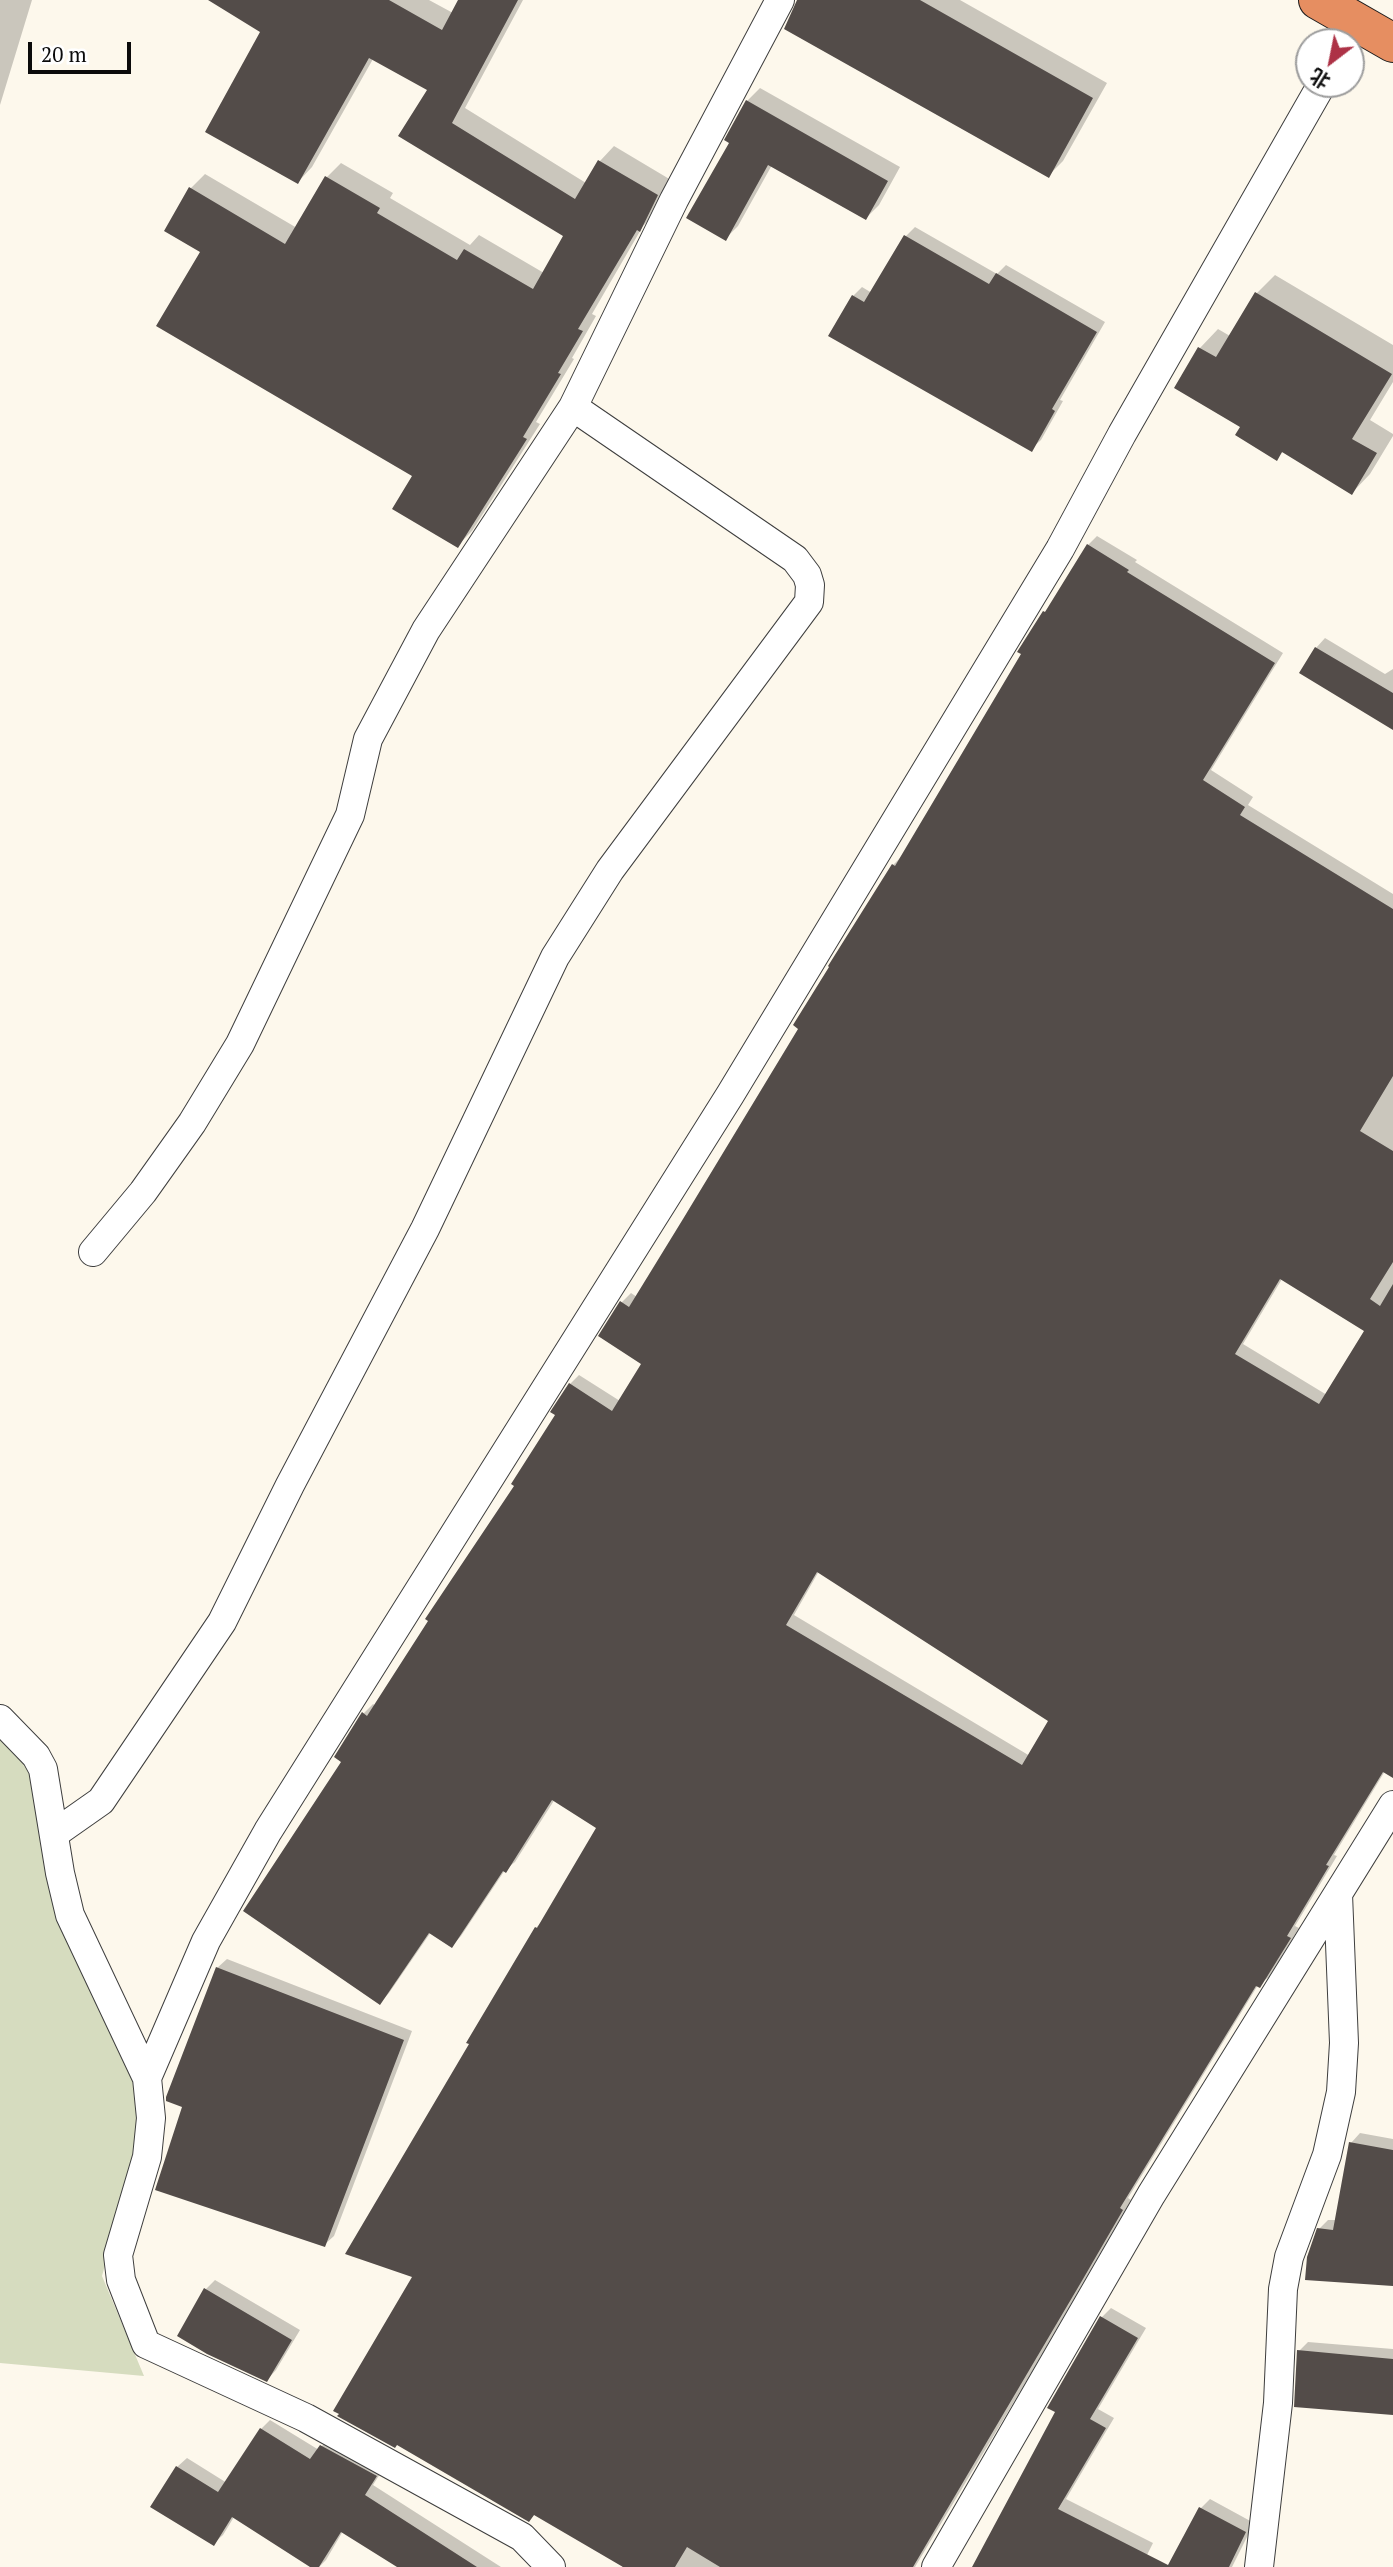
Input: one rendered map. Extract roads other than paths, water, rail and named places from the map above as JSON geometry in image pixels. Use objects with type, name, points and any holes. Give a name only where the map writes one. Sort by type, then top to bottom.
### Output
[{"type":"highway","points":[[1318,0],[1347,28]]},
{"type":"highway","points":[[1365,36],[1393,43]]},
{"type":"street","points":[[93,1252],[143,1192],[192,1123],[240,1044],[350,815],[368,739],[426,630],[573,407],[674,200],[780,0]]},
{"type":"street","points":[[147,2078],[206,1941],[268,1831],[722,1107],[1038,585],[1314,98]]},
{"type":"street","points":[[54,1834],[101,1801],[222,1622],[290,1485],[425,1229],[555,957],[610,870],[808,602],[810,585],[796,559],[573,407]]},
{"type":"street","points":[[0,1719],[36,1756],[43,1769],[70,1915],[147,2078],[151,2118],[147,2157],[118,2255],[121,2280],[146,2344],[306,2418],[522,2537],[551,2567]]},
{"type":"street","points":[[936,2567],[1151,2195],[1393,1805]]},
{"type":"street","points":[[1258,2567],[1278,2403],[1283,2289],[1289,2257],[1327,2155],[1341,2092],[1344,2043],[1338,1894]]}]
